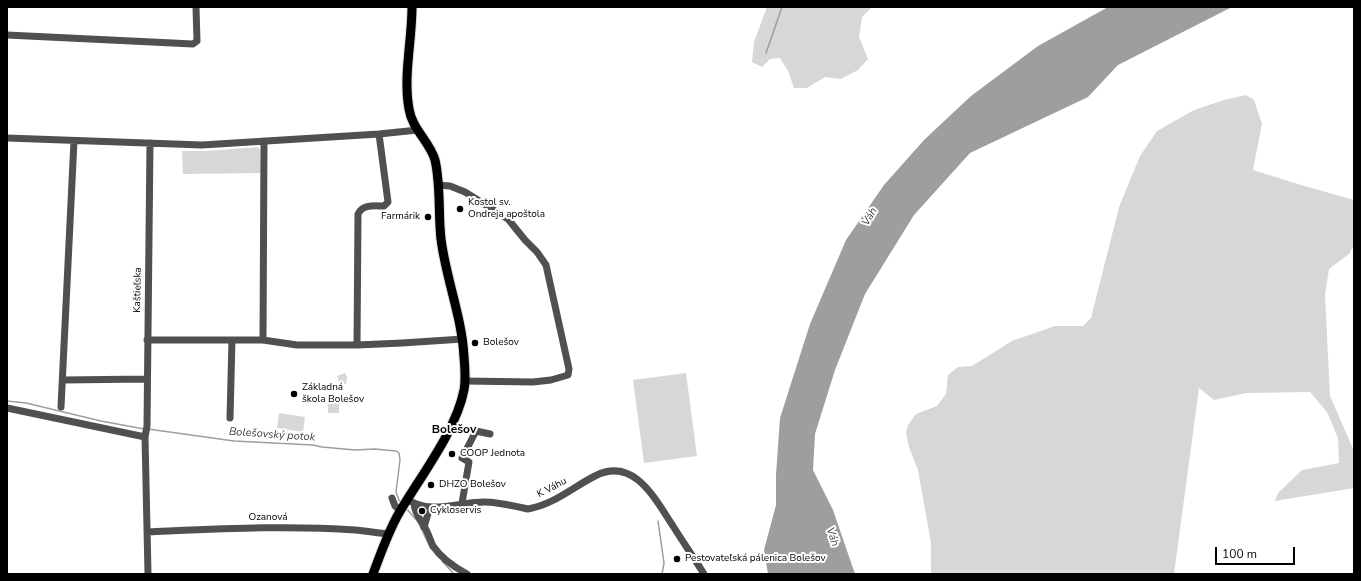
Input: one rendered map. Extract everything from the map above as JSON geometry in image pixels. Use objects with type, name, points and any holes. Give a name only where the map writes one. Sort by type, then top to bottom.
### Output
[{"type":"main road","points":[[373,574],[389,534],[453,421],[461,400],[465,381],[463,339],[441,239],[438,185],[434,160],[432,153],[410,116],[408,102],[407,72],[411,39],[412,7]]},
{"type":"street","points":[[7,34],[193,44],[197,41],[196,7]]},
{"type":"street","points":[[7,138],[202,145],[379,134],[418,130]]},
{"type":"street","points":[[357,345],[358,214],[364,207],[384,206],[388,202],[379,134]]},
{"type":"street","points":[[61,407],[74,141]]},
{"type":"street","points":[[263,340],[264,141]]},
{"type":"street","name":"Kaštieľska","points":[[146,431],[150,144]]},
{"type":"street","points":[[438,185],[450,186],[465,192],[496,211],[508,220],[524,240],[537,252],[546,265],[569,369],[568,376],[551,380],[533,382],[465,381]]},
{"type":"street","points":[[147,340],[263,340],[297,345],[357,345],[463,339]]},
{"type":"street","points":[[230,418],[232,340]]},
{"type":"street","points":[[63,380],[146,379]]},
{"type":"street","points":[[7,408],[146,431],[148,574]]},
{"type":"street","points":[[462,503],[469,462],[462,458],[476,431],[490,434]]},
{"type":"street","name":"K Váhu","points":[[406,505],[441,507],[462,503],[489,502],[528,509],[540,506],[596,475],[614,470],[631,476],[643,484],[663,510],[704,574]]},
{"type":"street","points":[[392,498],[396,506],[406,505],[415,512],[438,552],[452,565],[467,574]]},
{"type":"street","points":[[424,527],[430,507]]},
{"type":"street","name":"Ozanová","points":[[148,532],[264,528],[357,530],[389,534]]},
{"type":"shaded area","points":[[767,7],[872,7],[862,17],[859,37],[868,59],[858,70],[841,79],[825,77],[807,88],[794,88],[788,71],[780,58],[770,59],[762,67],[752,62],[754,42]]},
{"type":"shaded area","points":[[1246,95],[1254,100],[1262,124],[1253,170],[1354,200],[1354,245],[1349,254],[1329,269],[1325,295],[1330,396],[1354,451],[1354,488],[1275,501],[1278,493],[1302,470],[1339,463],[1338,438],[1327,412],[1310,392],[1246,393],[1214,400],[1199,388],[1174,574],[931,574],[931,543],[918,470],[909,447],[906,433],[908,425],[916,414],[937,406],[946,394],[948,375],[958,367],[972,366],[1012,341],[1055,326],[1083,326],[1091,318],[1119,207],[1140,156],[1157,131],[1194,110],[1224,100]]},
{"type":"shaded area","points":[[258,147],[260,150],[260,173],[183,174],[182,151],[206,151]]},
{"type":"shaded area","points":[[345,373],[347,377],[346,384],[340,383],[337,376]]},
{"type":"shaded area","points":[[686,373],[697,456],[644,463],[633,380]]},
{"type":"shaded area","points":[[328,395],[339,395],[339,413],[328,413]]},
{"type":"shaded area","points":[[279,413],[305,417],[303,432],[277,428]]},
{"type":"water","name":"Váh","points":[[1108,7],[1232,7],[1118,65],[1088,97],[970,153],[914,215],[865,294],[835,370],[815,434],[813,470],[833,510],[855,574],[768,574],[764,550],[776,505],[776,475],[780,418],[810,324],[846,240],[884,185],[924,140],[971,96],[1038,46]]},
{"type":"waterway","points":[[766,53],[782,7]]},
{"type":"waterway","name":"Bolešovský potok","points":[[7,401],[26,403],[101,421],[144,429]]},
{"type":"waterway","name":"Bolešovský potok","points":[[148,429],[234,441],[313,445],[355,450],[375,449],[396,451],[399,453],[400,460],[396,492],[400,503]]},
{"type":"waterway","name":"Bolešovský potok","points":[[406,508],[418,522],[431,549]]},
{"type":"waterway","points":[[658,521],[664,563],[662,574]]},
{"type":"waterway","name":"Bolešovský potok","points":[[442,561],[454,574]]},
{"type":"place","name":"Kostol sv. Ondreja apoštola","points":[[460,209]]},
{"type":"place","name":"Farmárik","points":[[428,217]]},
{"type":"place","name":"Bolešov","points":[[475,343]]},
{"type":"place","name":"Základná škola Bolešov","points":[[294,394]]},
{"type":"place","name":"COOP Jednota","points":[[452,454]]},
{"type":"place","name":"DHZO Bolešov","points":[[431,485]]},
{"type":"place","name":"Cykloservis","points":[[422,511]]},
{"type":"place","name":"Pestovateľská pálenica Bolešov","points":[[677,559]]},
{"type":"district","name":"Bolešov","points":[[454,430]]}]
